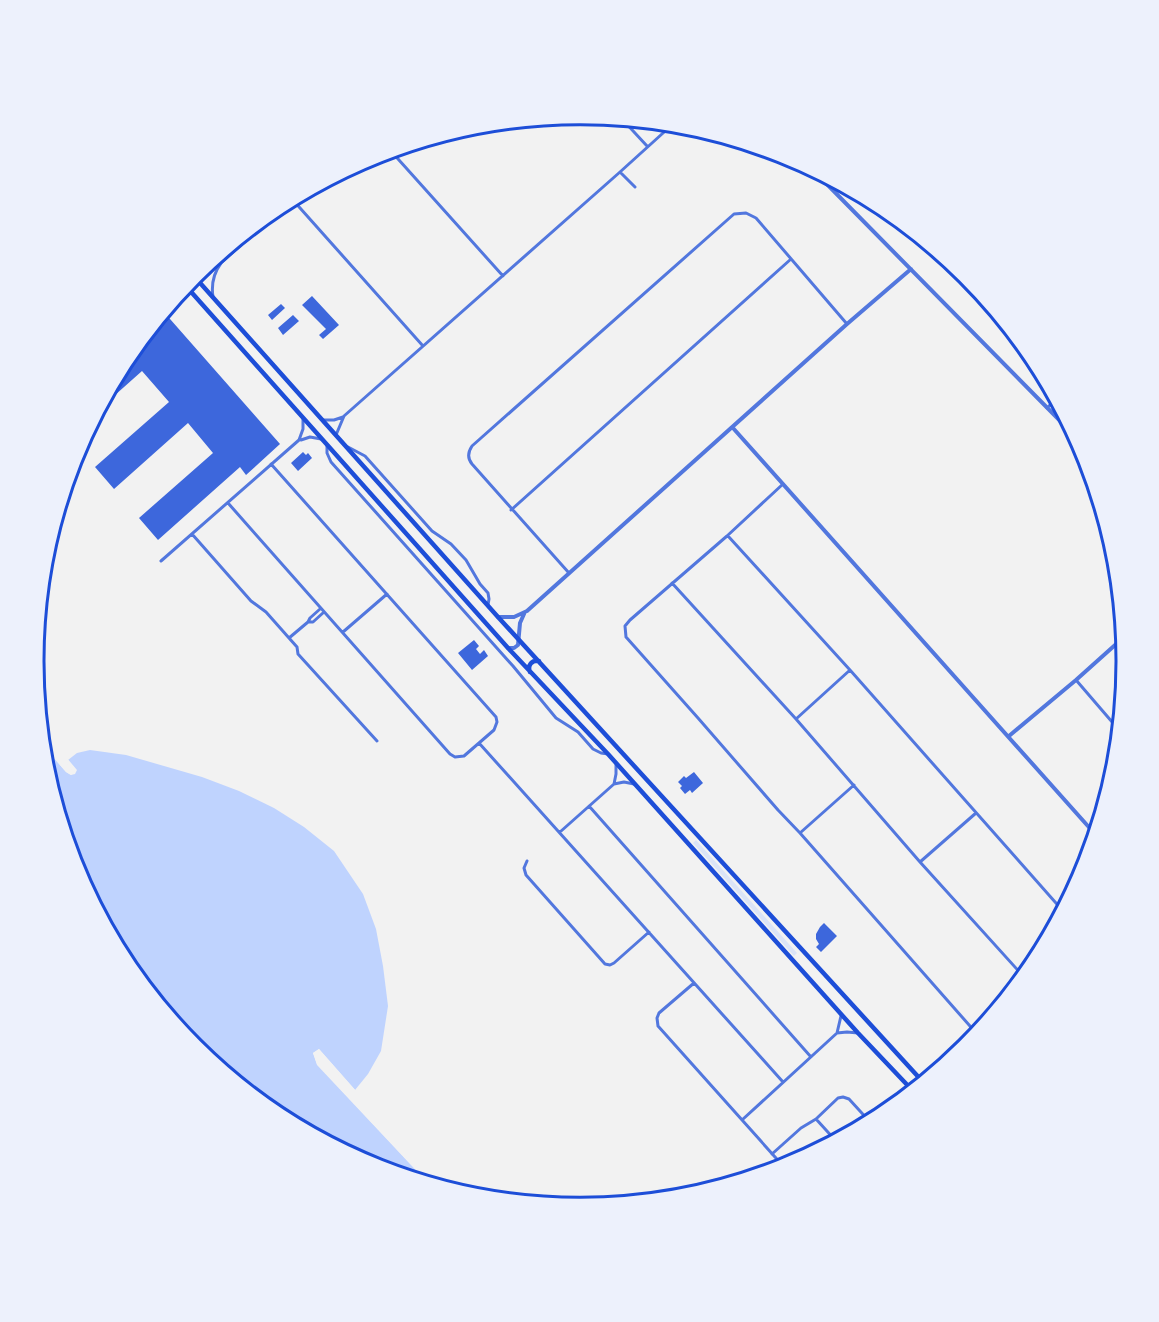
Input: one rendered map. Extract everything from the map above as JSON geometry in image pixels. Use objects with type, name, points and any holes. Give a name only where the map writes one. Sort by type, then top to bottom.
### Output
[{"type":"main road","points":[[200,283],[498,617],[918,1076]]},
{"type":"main road","points":[[191,292],[508,648],[608,754],[907,1085]]},
{"type":"main road","points":[[530,672],[531,663],[539,661]]},
{"type":"street","points":[[630,128],[647,146]]},
{"type":"street","points":[[321,420],[334,420],[344,416],[663,132]]},
{"type":"street","points":[[396,157],[502,276]]},
{"type":"street","points":[[620,172],[635,187]]},
{"type":"street","points":[[830,187],[1057,418]]},
{"type":"street","points":[[299,205],[423,346]]},
{"type":"street","points":[[569,573],[470,462],[469,454],[472,446],[734,214],[746,213],[756,218],[847,324]]},
{"type":"street","points":[[511,510],[791,260]]},
{"type":"street","points":[[213,298],[213,277],[220,264]]},
{"type":"street","points":[[498,617],[514,617],[527,611],[911,269]]},
{"type":"street","points":[[1047,408],[1050,405]]},
{"type":"street","points":[[336,436],[344,416]]},
{"type":"street","points":[[299,440],[303,429],[303,417]]},
{"type":"street","points":[[733,428],[1089,827]]},
{"type":"street","points":[[161,561],[299,440],[310,437],[322,439]]},
{"type":"street","points":[[327,444],[327,453],[331,462],[519,672],[556,718],[578,732],[593,749],[608,754]]},
{"type":"street","points":[[345,446],[365,456],[432,531],[451,544],[462,556],[488,593],[488,605]]},
{"type":"street","points":[[228,503],[450,754],[461,757],[494,730],[496,717],[271,464]]},
{"type":"street","points":[[783,484],[728,536],[630,620],[626,626],[626,638],[971,1027]]},
{"type":"street","points":[[192,534],[251,601],[264,610],[297,647],[298,654],[377,741]]},
{"type":"street","points":[[728,536],[1057,903]]},
{"type":"street","points":[[672,583],[796,719],[1017,970]]},
{"type":"street","points":[[343,632],[387,594]]},
{"type":"street","points":[[289,638],[321,608]]},
{"type":"street","points":[[508,648],[516,647],[519,643],[520,623],[527,611]]},
{"type":"street","points":[[308,622],[313,622],[324,612]]},
{"type":"street","points":[[1008,736],[1115,645]]},
{"type":"street","points":[[796,719],[850,670]]},
{"type":"street","points":[[1076,680],[1112,722]]},
{"type":"street","points":[[479,743],[783,1082]]},
{"type":"street","points":[[614,784],[616,763]]},
{"type":"street","points":[[560,832],[614,784],[624,782],[634,784]]},
{"type":"street","points":[[800,833],[854,785]]},
{"type":"street","points":[[589,806],[811,1057]]},
{"type":"street","points":[[920,862],[976,813]]},
{"type":"street","points":[[527,861],[524,868],[526,875],[604,964],[614,963],[649,932]]},
{"type":"street","points":[[694,983],[659,1013],[658,1026],[777,1159]]},
{"type":"street","points":[[742,1120],[837,1033],[841,1014]]},
{"type":"street","points":[[837,1033],[858,1033]]},
{"type":"street","points":[[772,1154],[801,1128],[816,1119],[836,1099],[843,1097],[851,1101],[864,1115]]},
{"type":"street","points":[[816,1119],[830,1135]]},
{"type":"shaded area","points":[[696,840],[797,953],[794,956],[693,843]]},
{"type":"water","points":[[90,750],[126,755],[202,777],[274,808],[304,827],[334,851],[363,894],[376,929],[388,1006],[381,1051],[368,1074],[355,1090],[319,1049],[313,1053],[317,1065],[418,1172],[342,1142],[282,1107],[226,1064],[177,1014],[134,959],[99,898],[72,833],[52,756],[71,775],[76,770],[68,760],[77,753]]},
{"type":"pier","points":[[51,751],[68,770],[73,771],[65,761],[66,757],[77,770],[71,775],[52,756]]},
{"type":"pier","points":[[319,1049],[357,1092],[353,1092],[318,1053],[316,1054],[320,1063],[423,1174],[418,1172],[317,1064],[313,1053]]},
{"type":"building","points":[[312,296],[339,325],[323,339],[319,335],[326,329],[302,305]]},
{"type":"building","points":[[281,304],[285,308],[272,320],[268,315]]},
{"type":"building","points":[[293,315],[299,321],[283,335],[278,328]]},
{"type":"building","points":[[169,318],[280,444],[246,475],[240,467],[158,540],[139,518],[213,453],[188,423],[114,489],[95,467],[169,402],[142,371],[113,397],[134,363]]},
{"type":"building","points":[[303,452],[306,455],[308,453],[312,458],[298,471],[291,463]]},
{"type":"building","points":[[474,640],[479,646],[476,649],[480,654],[484,650],[488,656],[472,670],[458,653]]},
{"type":"building","points":[[694,772],[703,783],[692,793],[690,790],[685,794],[678,782],[684,776],[686,778]]},
{"type":"building","points":[[824,923],[837,936],[821,952],[816,947],[819,944],[816,934]]}]
